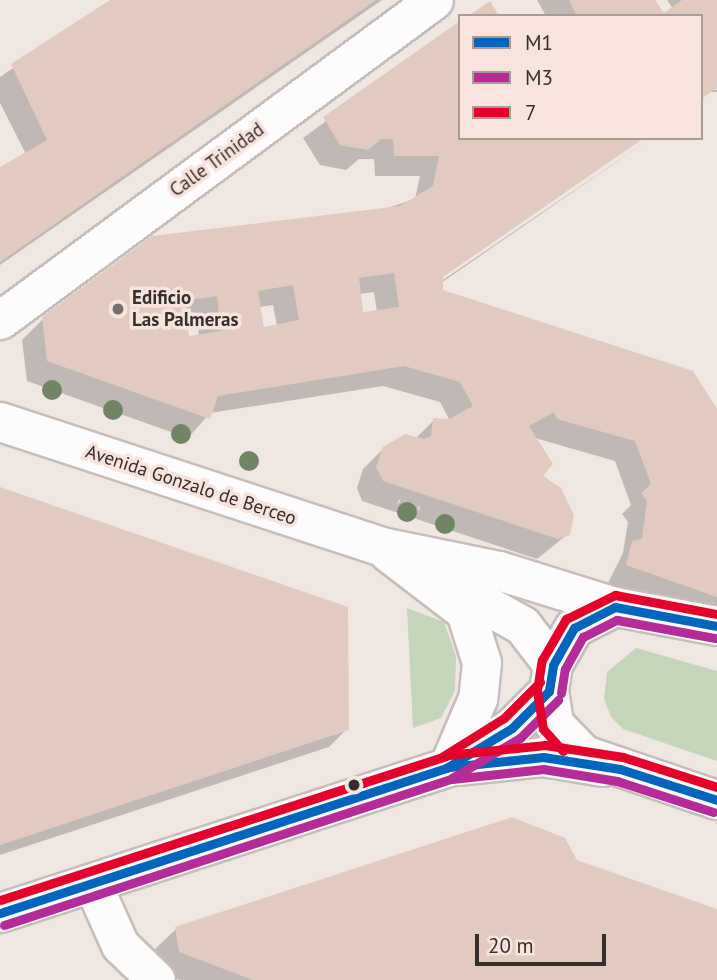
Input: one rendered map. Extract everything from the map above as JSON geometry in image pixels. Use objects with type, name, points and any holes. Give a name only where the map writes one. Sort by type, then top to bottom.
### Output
[{"type":"main road","name":"Avenida Gonzalo de Berceo","points":[[0,422],[382,547],[499,571],[615,607],[717,626]]},
{"type":"main road","name":"Avenida Gonzalo de Berceo","points":[[382,547],[523,626],[551,678]]},
{"type":"main road","name":"Avenida Gonzalo de Berceo","points":[[382,547],[466,612],[482,663],[478,699],[449,766]]},
{"type":"main road","points":[[0,913],[93,885],[449,766],[512,728],[551,678],[575,628],[615,607]]},
{"type":"main road","points":[[551,678],[554,724],[584,755],[716,799]]},
{"type":"main road","points":[[449,766],[543,757],[620,769]]},
{"type":"street","name":"Calle Trinidad","points":[[0,320],[434,0]]},
{"type":"street","points":[[93,885],[120,945],[156,980]]},
{"type":"green space","points":[[407,608],[444,622],[456,656],[455,691],[441,718],[413,728]]},
{"type":"green space","points":[[636,648],[717,671],[717,761],[623,729],[611,717],[604,699],[607,672]]},
{"type":"building","points":[[110,0],[376,0],[0,262],[0,167],[47,140],[11,64]]},
{"type":"building","points":[[569,0],[655,0],[664,13],[682,0],[717,0],[717,88],[703,98],[703,14],[576,14]]},
{"type":"building","points":[[490,1],[498,14],[471,14]]},
{"type":"building","name":"Edificio Las Palmeras","points":[[458,22],[458,140],[641,140],[443,277],[443,290],[693,371],[717,409],[717,597],[626,565],[632,541],[642,539],[647,501],[641,493],[651,484],[635,441],[557,419],[554,412],[529,426],[553,464],[543,476],[561,488],[574,515],[570,535],[558,539],[383,481],[376,467],[383,447],[405,434],[424,439],[431,436],[433,418],[449,419],[473,406],[460,382],[404,366],[218,396],[210,419],[47,361],[42,317],[152,236],[400,206],[433,186],[439,156],[394,156],[393,139],[381,139],[368,150],[340,145],[323,117]],"holes":[[[394,273],[399,307],[363,312],[359,278]],[[293,285],[299,320],[264,327],[258,291]],[[217,296],[221,331],[189,336],[185,301]]]},
{"type":"building","points":[[0,487],[348,607],[349,730],[0,845]]},
{"type":"building","points":[[512,817],[565,838],[577,860],[717,909],[717,980],[253,980],[179,952],[175,927]]},
{"type":"transit line","name":"7","points":[[563,751],[543,729],[537,690],[542,660],[566,619],[615,595],[717,614]]},
{"type":"transit line","name":"M1","points":[[549,691],[553,665],[574,628],[615,607],[717,626]]},
{"type":"transit line","name":"M3","points":[[561,693],[565,669],[583,637],[617,620],[715,638]]},
{"type":"transit line","name":"7","points":[[440,758],[504,718],[540,682]]},
{"type":"transit line","name":"M1","points":[[446,768],[512,728],[549,691]]},
{"type":"transit line","name":"M3","points":[[452,778],[520,738],[558,700]]},
{"type":"transit line","name":"7","points":[[0,900],[448,755],[545,745],[623,757],[717,787]]},
{"type":"transit line","name":"M1","points":[[0,913],[449,767],[543,757],[620,769],[717,800]]},
{"type":"transit line","name":"M3","points":[[4,925],[452,779],[543,769],[617,781],[713,812]]},
{"type":"place","name":"Edificio Las Palmeras","points":[[118,309]]}]
